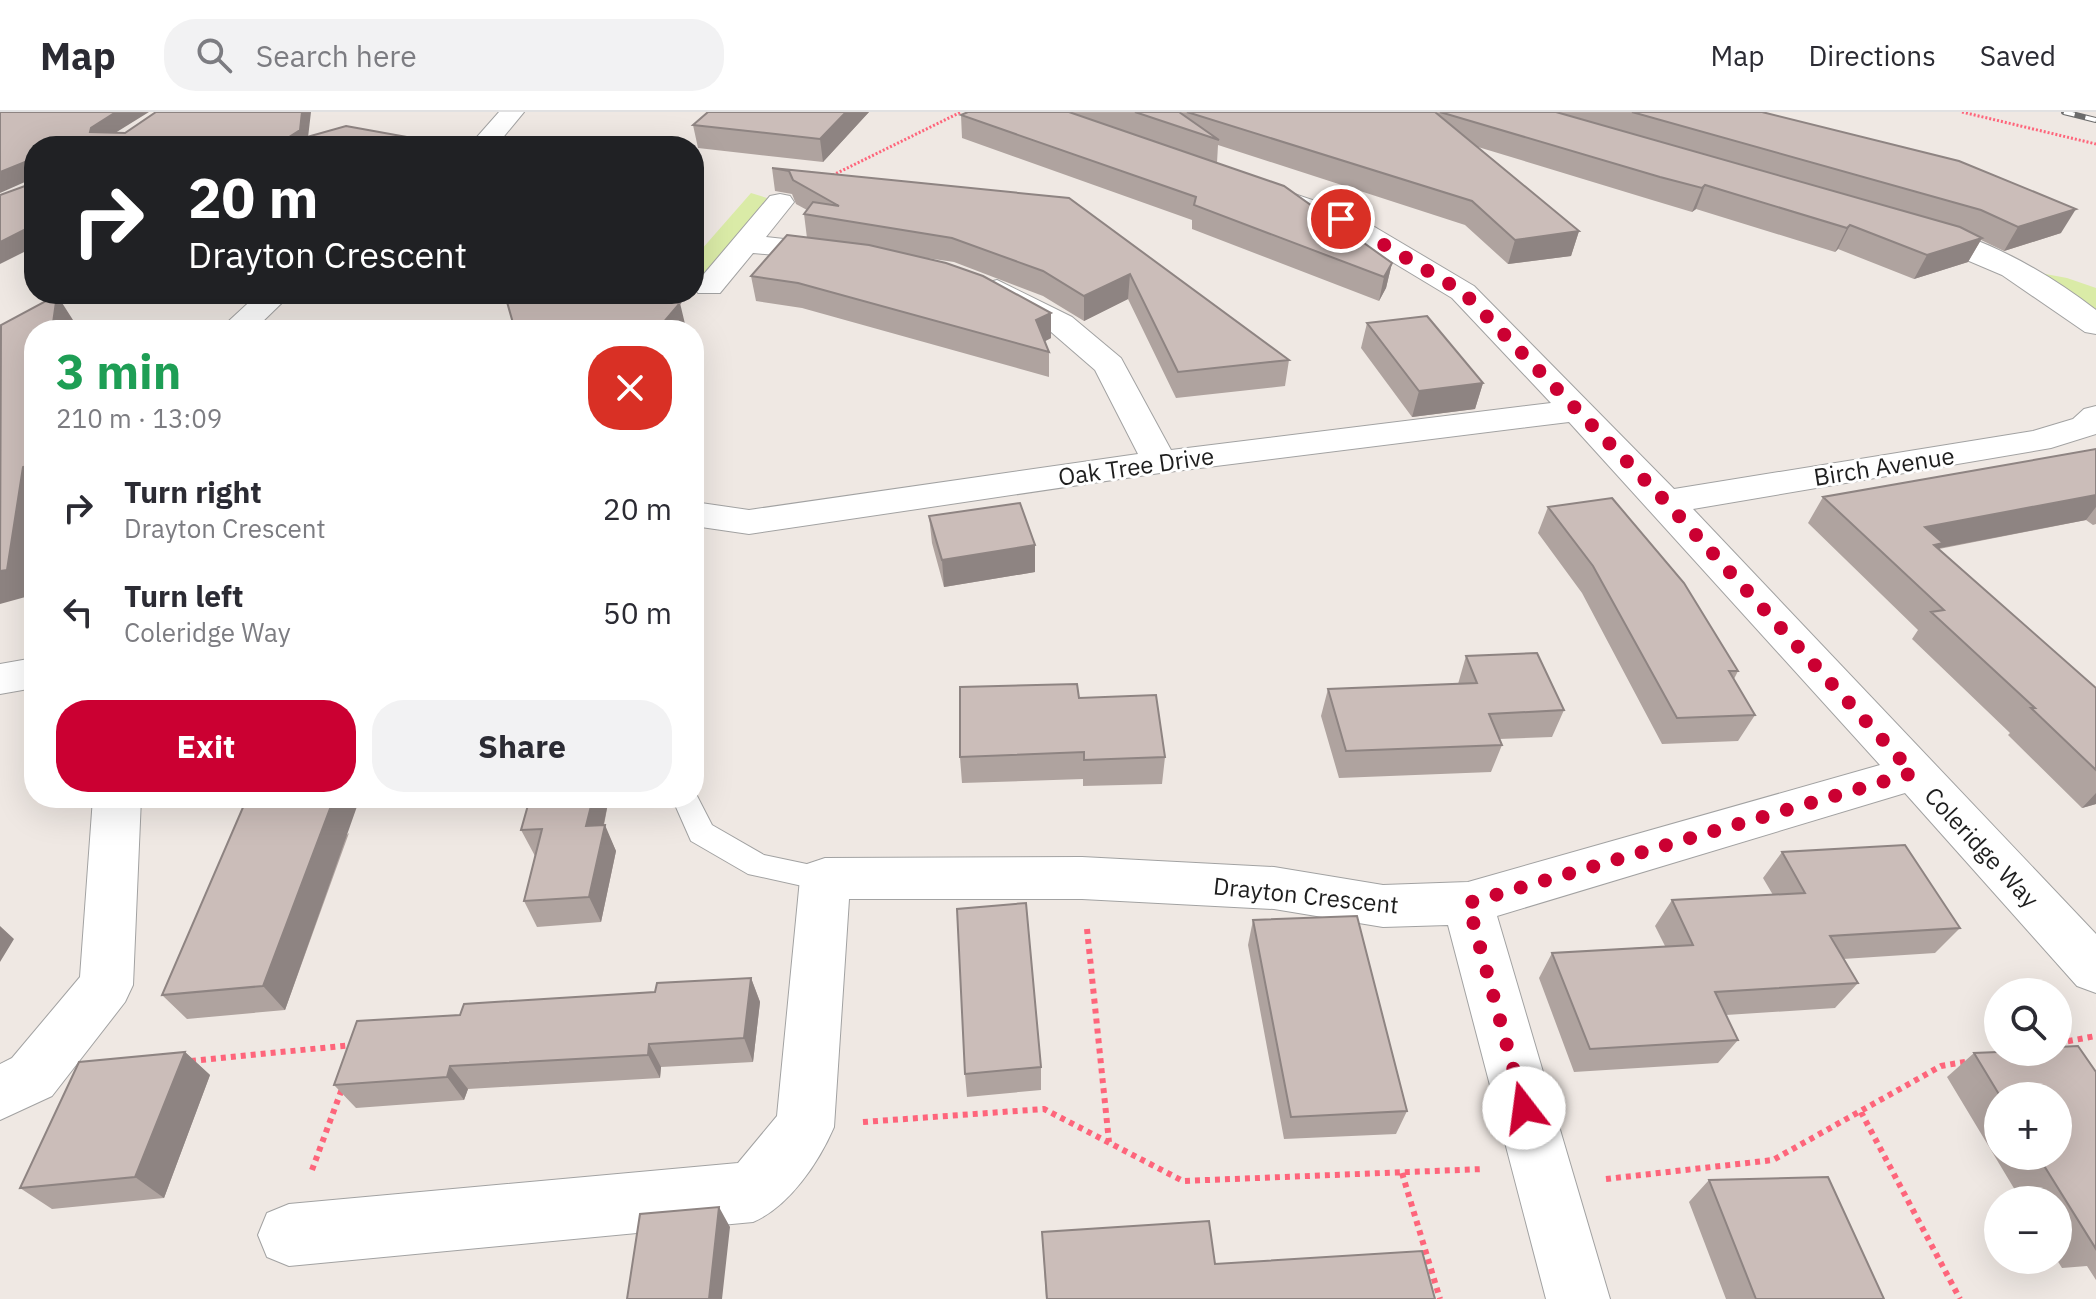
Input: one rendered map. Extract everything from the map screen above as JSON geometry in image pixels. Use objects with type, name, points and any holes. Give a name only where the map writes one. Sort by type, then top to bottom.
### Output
[{"type":"street","points":[[491,136],[512,112]]},
{"type":"street","name":"Coleridge Way","points":[[1225,178],[1341,219],[1463,292],[1666,502],[1913,773],[2079,930],[2096,970]]},
{"type":"street","points":[[709,287],[780,202]]},
{"type":"street","points":[[1892,222],[1957,243],[2014,268],[2049,287],[2096,325]]},
{"type":"street","points":[[747,244],[871,257]]},
{"type":"street","points":[[974,281],[1001,290],[1061,324],[1109,365],[1160,462]]},
{"type":"street","points":[[246,320],[265,304]]},
{"type":"street","name":"Oak Tree Drive","points":[[704,515],[749,522],[1160,462],[1579,410]]},
{"type":"street","name":"Birch Avenue","points":[[1666,502],[2039,441],[2085,426],[2096,416]]},
{"type":"street","points":[[0,679],[24,675]]},
{"type":"street","name":"Drayton Crescent","points":[[825,879],[1082,878],[1274,888],[1383,906],[1468,903],[1913,773]]},
{"type":"street","points":[[0,1093],[32,1077],[106,985],[116,808]]},
{"type":"street","points":[[289,1235],[753,1192],[805,1127],[825,879]]},
{"type":"street","points":[[1468,903],[1578,1299]]},
{"type":"lane","points":[[690,808],[701,833],[746,860],[758,866],[825,879]]},
{"type":"path","points":[[780,202],[961,112]]},
{"type":"path","points":[[1962,112],[2096,144]]},
{"type":"path","points":[[1082,878],[1109,1143]]},
{"type":"path","points":[[2072,1040],[2096,1036]]},
{"type":"path","points":[[187,1062],[358,1044],[352,1059]]},
{"type":"path","points":[[805,1127],[1044,1109],[1183,1181],[1402,1173],[1543,1176],[1773,1160],[1941,1066],[1974,1060]]},
{"type":"path","points":[[289,1235],[347,1074]]},
{"type":"path","points":[[1861,1112],[1960,1299]]},
{"type":"path","points":[[1402,1173],[1440,1299]]},
{"type":"green space","points":[[751,193],[780,202],[709,287],[704,287],[704,247]]},
{"type":"green space","points":[[2014,268],[2067,278],[2096,288],[2096,325]]},
{"type":"building","points":[[0,112],[116,112],[91,128],[90,132],[125,133],[156,112],[302,112],[300,130],[291,136],[24,136],[24,162],[0,172]]},
{"type":"building","points":[[708,112],[846,112],[820,139],[693,125]]},
{"type":"building","points":[[968,112],[1069,112],[1284,186],[1392,263],[1384,277],[1194,205],[1196,197],[961,115]]},
{"type":"building","points":[[1135,112],[1179,112],[1219,140]]},
{"type":"building","points":[[1187,112],[1435,112],[1579,231],[1515,240],[1472,201]]},
{"type":"building","points":[[1440,112],[1556,112],[1960,227],[1982,238],[1927,255],[1850,225],[1847,228],[1705,185],[1702,188],[1660,177]]},
{"type":"building","points":[[1632,112],[1762,112],[1959,161],[2076,209],[2018,227],[1981,210]]},
{"type":"building","points":[[346,126],[401,136],[310,136]]},
{"type":"building","points":[[772,168],[1069,198],[1289,360],[1178,372],[1130,274],[1084,296],[1043,271],[952,238],[804,214],[813,202],[839,206],[793,180],[789,171]]},
{"type":"building","points":[[24,186],[24,230],[0,242],[0,195]]},
{"type":"building","points":[[787,235],[869,245],[946,263],[983,276],[1051,313],[1036,320],[1049,352],[798,283],[751,276]]},
{"type":"building","points":[[40,304],[56,304],[53,320],[24,320],[24,467],[7,570],[0,571],[1,325]]},
{"type":"building","points":[[508,304],[679,304],[666,320],[512,320]]},
{"type":"building","points":[[1427,316],[1483,383],[1419,391],[1367,323]]},
{"type":"building","points":[[2096,449],[2096,495],[1925,527],[1943,543],[1934,545],[2096,688],[2096,770],[2031,708],[2035,708],[1931,612],[1944,610],[1823,497]]},
{"type":"building","points":[[1612,498],[1684,583],[1738,671],[1729,671],[1755,715],[1677,718],[1593,566],[1548,507]]},
{"type":"building","points":[[1020,503],[1035,545],[942,560],[929,516]]},
{"type":"building","points":[[1537,653],[1564,710],[1489,714],[1502,745],[1346,751],[1328,689],[1477,683],[1466,656]]},
{"type":"building","points":[[1077,684],[1079,698],[1156,695],[1165,757],[1084,760],[1084,752],[960,757],[960,687]]},
{"type":"building","points":[[243,808],[330,808],[263,986],[162,995]]},
{"type":"building","points":[[527,808],[590,808],[586,826],[605,825],[589,897],[524,901],[542,829],[521,830]]},
{"type":"building","points":[[1905,845],[1960,928],[1830,936],[1858,983],[1715,992],[1738,1040],[1590,1049],[1552,953],[1693,945],[1672,900],[1805,893],[1782,852]]},
{"type":"building","points":[[1026,903],[1041,1067],[965,1074],[957,909]]},
{"type":"building","points":[[1357,916],[1407,1111],[1291,1117],[1253,920]]},
{"type":"building","points":[[751,978],[744,1038],[649,1044],[648,1055],[450,1066],[447,1077],[334,1085],[357,1021],[460,1015],[464,1004],[655,992],[657,983]]},
{"type":"building","points":[[2072,1046],[2078,1046],[2096,1072],[2096,1249],[2072,1211],[2072,1186],[2057,1186],[2047,1170],[2072,1170],[2072,1082],[1992,1082],[1974,1053],[1984,1053],[1984,1066],[2072,1066]]},
{"type":"building","points":[[185,1052],[135,1177],[20,1188],[79,1062]]},
{"type":"building","points":[[1828,1177],[1884,1299],[1756,1299],[1709,1180]]},
{"type":"building","points":[[719,1207],[709,1299],[627,1299],[640,1214]]},
{"type":"building","points":[[1209,1221],[1215,1264],[1422,1251],[1435,1299],[1047,1299],[1042,1232]]},
{"type":"railway","points":[[2064,112],[2096,120]]},
{"type":"route","points":[[1341,219],[1463,292],[1666,502],[1913,773],[1468,903],[1524,1108]]}]
